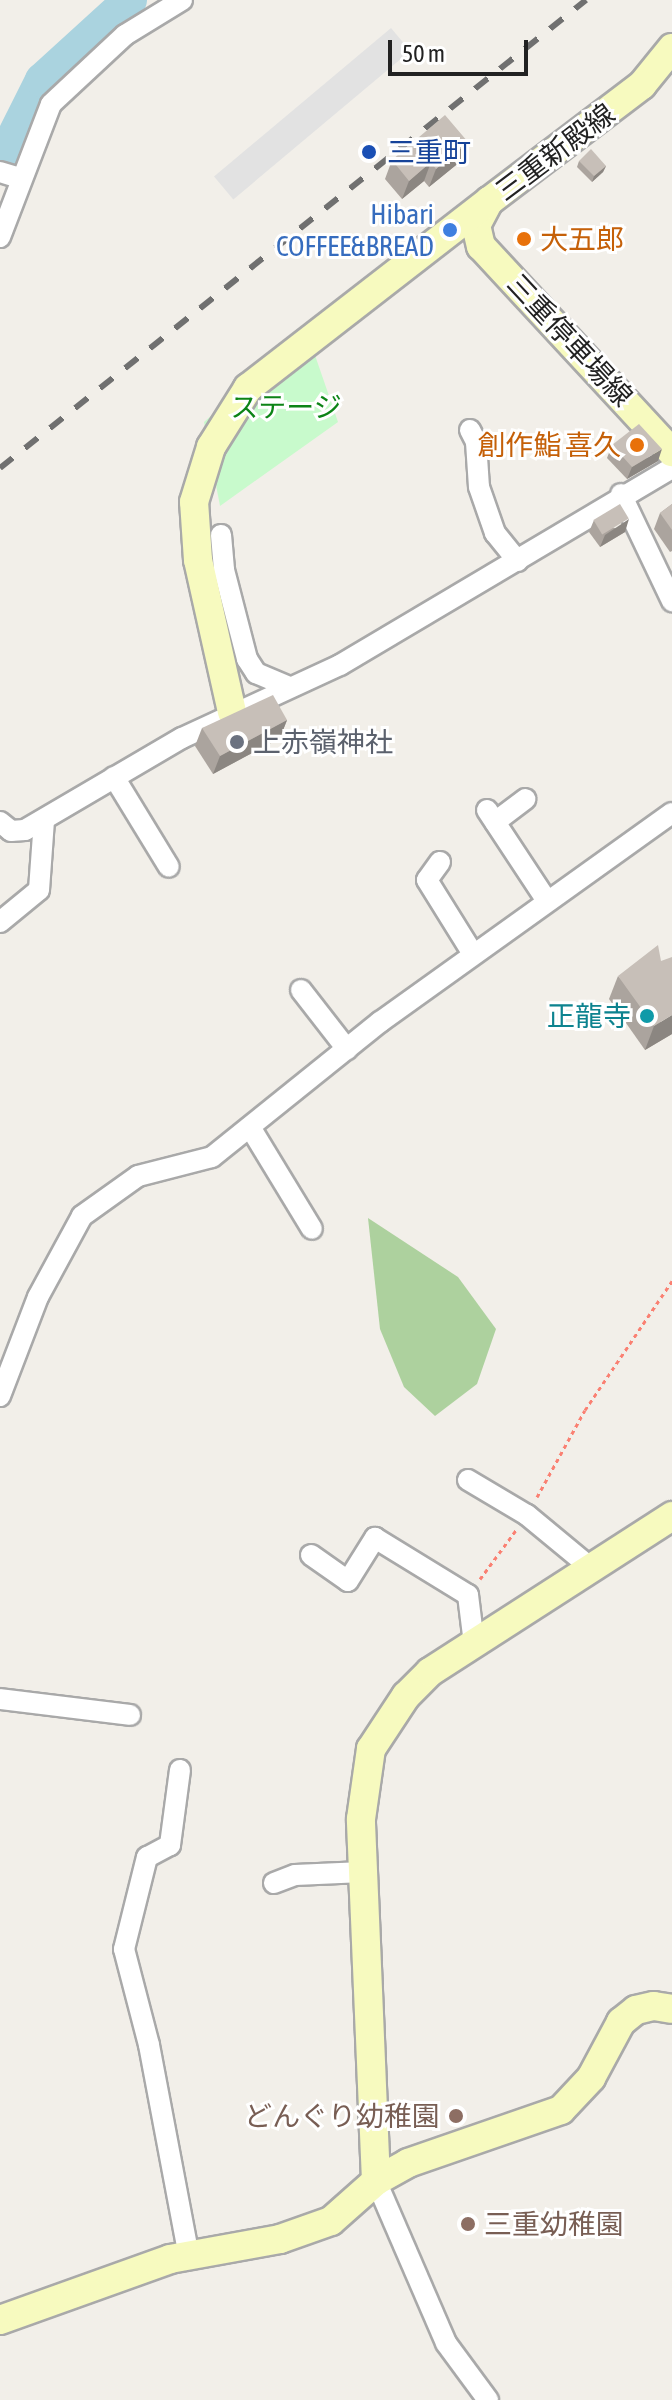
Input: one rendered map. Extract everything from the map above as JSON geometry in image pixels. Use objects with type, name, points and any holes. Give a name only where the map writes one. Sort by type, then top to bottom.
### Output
[{"type":"street","points":[[0,237],[11,175],[51,104],[125,35],[182,0]]},
{"type":"street","name":"三重新殿線","points":[[232,712],[198,560],[194,502],[211,447],[248,388],[482,213],[642,85],[672,48]]},
{"type":"street","name":"三重停車場線","points":[[482,213],[481,246],[672,452]]},
{"type":"street","points":[[470,430],[476,442],[479,487],[495,533],[518,561]]},
{"type":"street","points":[[0,822],[11,831],[44,820],[114,777],[232,712],[340,665],[518,561],[621,494],[672,468]]},
{"type":"street","points":[[621,494],[672,601]]},
{"type":"street","points":[[221,535],[224,570],[247,659],[256,673],[289,687]]},
{"type":"street","points":[[114,777],[169,867]]},
{"type":"street","points":[[525,799],[491,816],[547,901]]},
{"type":"street","points":[[0,1396],[38,1297],[82,1216],[138,1176],[212,1157],[473,954],[672,813]]},
{"type":"street","points":[[0,922],[39,890],[44,820]]},
{"type":"street","points":[[440,862],[427,880],[473,954]]},
{"type":"street","points":[[301,990],[347,1049]]},
{"type":"street","points":[[250,1127],[312,1229]]},
{"type":"street","points":[[468,1480],[527,1515],[591,1568]]},
{"type":"street","points":[[488,2400],[446,2343],[376,2181],[362,1785],[371,1749],[406,1696],[430,1672],[672,1516]]},
{"type":"street","points":[[311,1555],[348,1581],[375,1538],[468,1595],[474,1644]]},
{"type":"street","points":[[0,1699],[130,1715]]},
{"type":"street","points":[[180,1770],[170,1845],[147,1857],[124,1949],[149,2045],[189,2256]]},
{"type":"street","points":[[274,1883],[295,1875],[363,1872]]},
{"type":"street","points":[[0,2320],[189,2256],[280,2239],[331,2221],[376,2181],[408,2163],[561,2110],[591,2078],[621,2022],[645,2008],[672,2009]]},
{"type":"path","points":[[468,1595],[527,1515],[585,1410],[672,1281]]},
{"type":"green space","name":"ステージ","points":[[307,332],[338,422],[220,506],[204,422]]},
{"type":"green space","points":[[368,1218],[458,1277],[496,1329],[477,1384],[435,1416],[404,1387],[380,1329]]},
{"type":"shaded area","points":[[391,28],[410,51],[233,199],[214,176]]},
{"type":"building","points":[[445,115],[468,142],[436,169],[431,162],[409,181],[392,160]]},
{"type":"building","points":[[591,149],[606,166],[594,176],[579,161]]},
{"type":"building","points":[[639,424],[662,449],[632,467],[612,445]]},
{"type":"building","points":[[620,504],[629,519],[602,535],[593,520]]},
{"type":"building","points":[[672,504],[672,530],[660,513]]},
{"type":"building","points":[[273,695],[287,720],[220,756],[202,728]]},
{"type":"building","points":[[658,945],[661,961],[672,957],[672,1015],[654,1026],[618,976]]},
{"type":"waterway","points":[[0,164],[42,80],[130,0]]},
{"type":"railway","points":[[0,468],[586,0]]},
{"type":"place","name":"三重町","points":[[369,152]]},
{"type":"place","name":"Hibari COFFEE&BREAD","points":[[450,230]]},
{"type":"place","name":"大五郎","points":[[524,239]]},
{"type":"place","name":"創作鮨 喜久","points":[[637,445]]},
{"type":"place","name":"上赤嶺神社","points":[[237,742]]},
{"type":"place","name":"正龍寺","points":[[647,1016]]},
{"type":"place","name":"どんぐり幼稚園","points":[[456,2116]]},
{"type":"place","name":"三重幼稚園","points":[[468,2224]]}]
